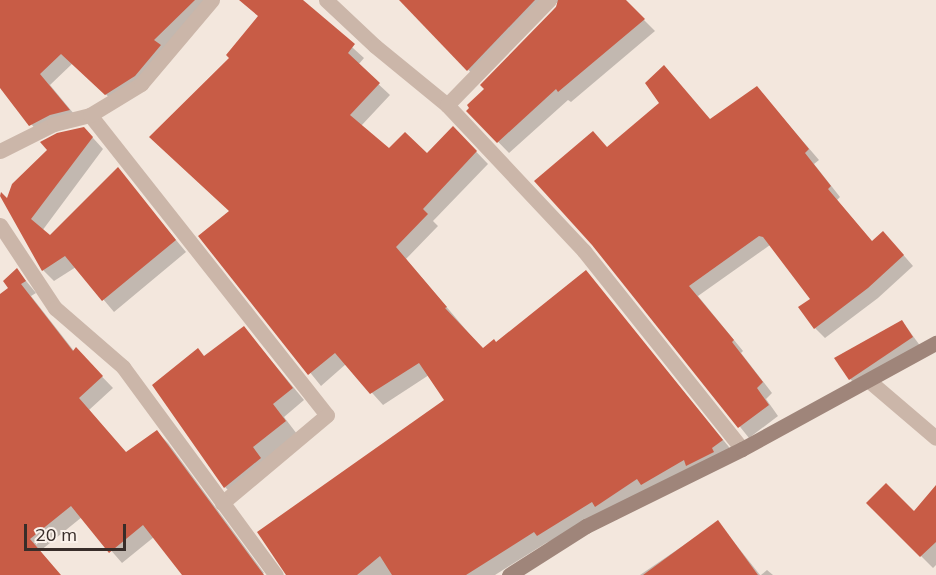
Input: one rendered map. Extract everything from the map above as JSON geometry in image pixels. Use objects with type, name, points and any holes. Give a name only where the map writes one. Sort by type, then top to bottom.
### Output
[{"type":"main road","points":[[509,575],[586,525],[742,449],[936,343]]},
{"type":"street","points":[[0,151],[54,124],[90,115],[141,84],[212,0]]},
{"type":"street","points":[[447,105],[549,0]]},
{"type":"street","points":[[335,3],[447,105],[584,251],[742,449]]},
{"type":"street","points":[[90,115],[327,415],[222,503]]},
{"type":"street","points":[[0,225],[55,308],[123,367],[276,575]]},
{"type":"street","points":[[868,380],[936,438]]},
{"type":"building","points":[[0,0],[195,0],[154,40],[161,45],[135,76],[105,95],[61,54],[40,74],[70,110],[50,115],[29,126],[0,88]]},
{"type":"building","points":[[239,0],[303,0],[355,44],[348,53],[380,83],[350,115],[389,148],[405,132],[427,153],[453,126],[477,151],[423,209],[428,214],[396,247],[447,307],[445,308],[483,348],[494,339],[496,342],[586,270],[723,440],[712,448],[714,452],[686,466],[684,460],[641,485],[637,479],[595,507],[592,502],[537,536],[534,532],[466,575],[392,575],[380,556],[357,575],[286,575],[257,532],[444,400],[419,363],[370,394],[335,353],[308,375],[198,236],[229,211],[149,137],[229,58],[226,55],[258,16]]},
{"type":"building","points":[[399,0],[535,0],[467,71]]},
{"type":"building","points":[[558,0],[626,0],[645,19],[558,92],[556,89],[497,143],[466,111],[469,108],[467,105],[484,89],[480,85],[556,7]]},
{"type":"building","points":[[664,65],[710,119],[757,86],[809,149],[805,153],[831,186],[828,189],[872,241],[883,231],[904,255],[868,288],[814,329],[798,307],[810,299],[763,237],[759,236],[689,286],[734,340],[732,342],[763,382],[757,388],[769,405],[738,428],[592,245],[534,181],[593,131],[607,147],[659,103],[645,83]]},
{"type":"building","points":[[84,127],[93,137],[31,219],[50,235],[118,167],[176,240],[102,301],[65,256],[42,271],[0,196],[1,192],[7,198],[12,184],[47,150],[40,142],[57,133]]},
{"type":"building","points":[[17,268],[26,281],[21,284],[73,351],[76,347],[103,376],[79,398],[126,452],[157,430],[264,575],[182,575],[143,525],[109,553],[71,506],[30,539],[61,575],[0,575],[0,294],[8,288],[3,281]]},
{"type":"building","points":[[902,320],[913,337],[849,380],[834,358]]},
{"type":"building","points":[[244,326],[293,388],[273,404],[286,421],[253,447],[261,458],[224,488],[152,385],[198,348],[204,356]]},
{"type":"building","points":[[886,483],[914,511],[936,485],[936,542],[920,557],[866,503]]},
{"type":"building","points":[[718,520],[758,575],[643,575]]}]
